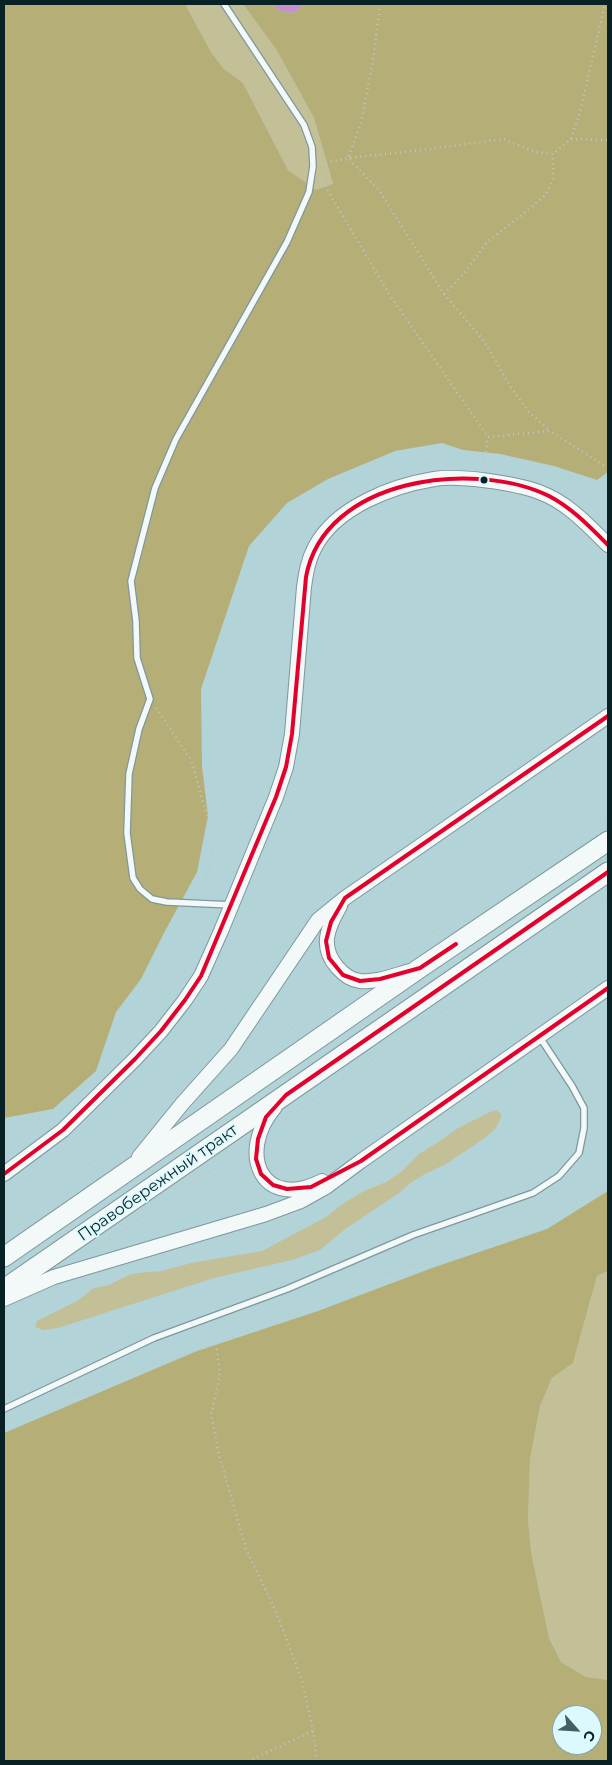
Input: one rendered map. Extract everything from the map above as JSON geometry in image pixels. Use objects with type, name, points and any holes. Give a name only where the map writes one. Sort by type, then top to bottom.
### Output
[{"type":"highway","name":"Правобережный тракт","points":[[4,1257],[420,968],[608,841]]},
{"type":"highway","name":"Правобережный тракт","points":[[4,1289],[608,872]]},
{"type":"street","points":[[4,1174],[63,1130],[135,1059],[161,1031],[201,976],[276,797],[286,767],[292,734],[304,587],[308,563],[316,546],[328,530],[362,502],[406,485],[436,479],[483,480],[539,492],[561,503],[579,517],[608,545]]},
{"type":"street","points":[[130,1170],[182,1104],[231,1049],[318,920],[345,898],[608,716]]},
{"type":"street","points":[[345,898],[331,922],[326,941],[329,958],[343,974],[360,981],[380,979],[420,968]]},
{"type":"street","points":[[4,1298],[54,1277],[266,1214],[301,1201],[326,1187],[361,1160],[608,988]]},
{"type":"street","points":[[286,1095],[266,1117],[258,1139],[256,1159],[261,1174],[273,1185],[287,1189],[311,1187],[361,1160]]},
{"type":"lane","points":[[224,4],[304,125],[312,147],[314,166],[309,192],[287,242],[176,439],[155,488],[131,581],[136,621],[137,658],[150,699],[139,729],[129,774],[127,833],[133,878],[140,889],[152,899],[197,904],[232,905]]},
{"type":"lane","points":[[4,1409],[154,1338],[286,1289],[414,1235],[533,1193],[559,1176],[579,1153],[584,1128],[584,1108],[539,1036]]},
{"type":"path","points":[[348,158],[361,123],[374,54],[380,4]]},
{"type":"path","points":[[484,475],[488,437],[389,294],[314,166],[348,158],[422,150],[503,138],[536,152],[553,154],[571,139],[580,112],[605,4]]},
{"type":"path","points":[[571,139],[608,140]]},
{"type":"path","points":[[444,294],[463,274],[487,242],[546,194],[553,179],[553,154]]},
{"type":"path","points":[[348,158],[379,190],[444,294],[484,341],[512,389],[529,412],[550,431],[608,468]]},
{"type":"path","points":[[488,437],[550,431]]},
{"type":"path","points":[[150,699],[191,760],[210,830],[211,863],[197,904]]},
{"type":"path","points":[[223,1076],[360,981],[608,816]]},
{"type":"path","points":[[87,1255],[258,1139],[608,896]]},
{"type":"path","points":[[4,1225],[97,1159],[151,1124]]},
{"type":"path","points":[[4,1424],[50,1403],[149,1366],[216,1344],[362,1281],[508,1237],[602,1190],[608,1180]]},
{"type":"path","points":[[216,1344],[220,1375],[211,1414],[219,1454],[246,1549],[277,1614],[302,1680],[318,1761]]},
{"type":"path","points":[[248,1761],[313,1731]]},
{"type":"shaded area","points":[[4,4],[185,4],[211,52],[223,68],[243,83],[288,170],[316,190],[333,184],[314,118],[276,49],[243,4],[273,4],[278,10],[293,13],[305,4],[608,4],[608,472],[597,480],[554,466],[500,454],[463,450],[442,443],[395,451],[328,479],[287,503],[249,546],[201,689],[202,766],[208,816],[197,872],[141,979],[116,1012],[96,1071],[53,1109],[4,1118]]},
{"type":"shaded area","points":[[185,4],[243,4],[276,49],[314,118],[333,184],[316,191],[288,170],[243,83],[223,68],[211,52]]},
{"type":"shaded area","points":[[273,4],[305,4],[293,13],[278,10]]},
{"type":"shaded area","points":[[497,1110],[502,1115],[496,1128],[485,1138],[446,1164],[412,1182],[344,1230],[320,1250],[292,1260],[214,1278],[58,1328],[43,1330],[35,1327],[37,1321],[77,1301],[94,1288],[109,1285],[129,1275],[162,1271],[191,1263],[262,1251],[326,1217],[364,1191],[386,1182],[401,1172],[419,1154],[458,1128]]},
{"type":"shaded area","points":[[608,1191],[608,1271],[597,1276],[573,1363],[552,1378],[540,1406],[530,1459],[528,1520],[531,1552],[549,1638],[561,1662],[586,1677],[608,1680],[608,1761],[4,1761],[4,1433],[197,1351],[318,1311],[432,1268],[547,1229]]},
{"type":"shaded area","points":[[608,1271],[608,1680],[586,1677],[561,1662],[549,1638],[531,1552],[528,1520],[530,1459],[540,1406],[552,1378],[573,1363],[597,1276]]},
{"type":"transit line","points":[[4,1174],[63,1130],[135,1059],[161,1031],[201,976],[276,797],[286,767],[292,734],[306,577],[318,544],[341,517],[371,498],[406,486],[443,479],[482,479],[517,485],[549,496],[573,512],[608,545]]},
{"type":"transit line","points":[[456,944],[420,968],[380,979],[360,981],[343,975],[329,958],[326,941],[331,922],[345,898],[608,716]]},
{"type":"transit line","points":[[608,872],[286,1095],[266,1117],[258,1139],[256,1159],[261,1174],[273,1185],[287,1189],[311,1187],[361,1161],[608,988]]}]
